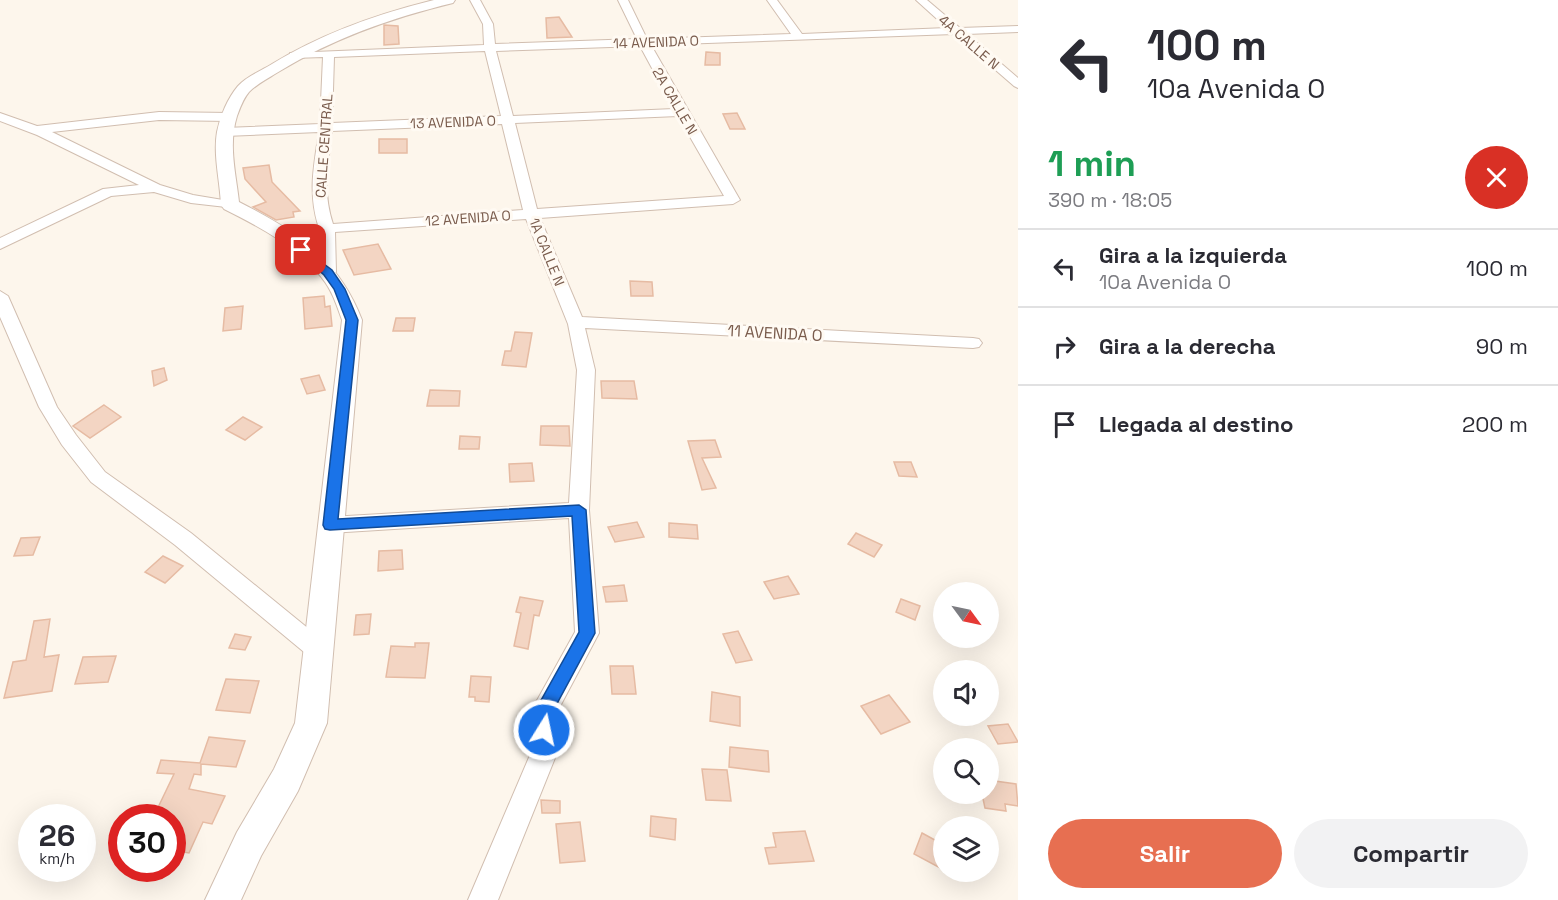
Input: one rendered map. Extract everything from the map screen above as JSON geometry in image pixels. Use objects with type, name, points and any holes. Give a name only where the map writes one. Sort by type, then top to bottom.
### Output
[{"type":"street","points":[[230,205],[225,132],[242,91],[294,55],[353,27],[399,12],[450,0]]},
{"type":"street","name":"1A CALLE N","points":[[475,0],[488,24],[490,48],[531,213],[576,322],[586,370],[579,510],[587,633],[543,713],[546,748],[483,900]]},
{"type":"street","name":"2A CALLE N","points":[[623,0],[642,42],[733,200]]},
{"type":"street","points":[[772,0],[799,37]]},
{"type":"street","name":"4A CALLE N","points":[[921,0],[1018,84]]},
{"type":"street","name":"14 AVENIDA O","points":[[294,55],[1018,29]]},
{"type":"street","name":"CALLE CENTRAL","points":[[328,272],[327,228],[319,196],[326,126],[329,54]]},
{"type":"street","name":"13 AVENIDA O","points":[[225,132],[681,112]]},
{"type":"street","points":[[35,130],[135,117],[193,115],[230,117]]},
{"type":"street","points":[[0,117],[35,130],[155,188],[190,199],[230,205],[250,215],[328,272],[339,289],[352,320],[310,723],[286,780],[249,844],[223,900]]},
{"type":"street","points":[[108,192],[121,171]]},
{"type":"street","points":[[0,244],[108,192],[155,188]]},
{"type":"street","name":"12 AVENIDA O","points":[[275,232],[733,200]]},
{"type":"street","points":[[0,296],[24,356],[48,406],[69,440],[98,477],[183,539],[318,650]]},
{"type":"street","name":"11 AVENIDA O","points":[[576,322],[974,343]]},
{"type":"street","points":[[330,525],[579,510]]},
{"type":"building","points":[[559,17],[572,37],[547,38],[546,18]]},
{"type":"building","points":[[384,25],[398,26],[399,44],[384,45]]},
{"type":"building","points":[[706,52],[720,53],[720,65],[705,65]]},
{"type":"building","points":[[737,113],[745,129],[730,129],[723,114]]},
{"type":"building","points":[[379,139],[407,139],[407,153],[379,153]]},
{"type":"building","points":[[269,165],[272,182],[300,211],[293,212],[294,217],[276,220],[253,207],[266,202],[245,179],[243,168]]},
{"type":"building","points":[[378,244],[391,269],[354,275],[343,250]]},
{"type":"building","points":[[630,281],[652,282],[653,296],[631,296]]},
{"type":"building","points":[[324,296],[325,307],[330,306],[332,326],[305,329],[303,298]]},
{"type":"building","points":[[243,306],[241,329],[223,331],[225,308]]},
{"type":"building","points":[[396,318],[415,318],[413,331],[393,331]]},
{"type":"building","points":[[515,332],[532,333],[526,367],[502,365],[505,351],[511,351]]},
{"type":"building","points":[[164,368],[167,380],[154,386],[152,371]]},
{"type":"building","points":[[319,375],[325,390],[307,394],[301,379]]},
{"type":"building","points":[[601,381],[634,381],[637,399],[602,398]]},
{"type":"building","points":[[430,390],[460,391],[459,406],[427,406]]},
{"type":"building","points":[[104,405],[121,417],[90,438],[73,426]]},
{"type":"building","points":[[243,417],[262,427],[245,440],[226,430]]},
{"type":"building","points":[[541,426],[569,426],[570,446],[540,445]]},
{"type":"building","points":[[460,436],[480,437],[479,449],[459,449]]},
{"type":"building","points":[[715,440],[721,457],[702,458],[716,488],[702,490],[688,441]]},
{"type":"building","points":[[894,462],[911,462],[917,477],[899,476]]},
{"type":"building","points":[[532,463],[534,481],[510,482],[509,464]]},
{"type":"building","points":[[637,522],[644,537],[615,542],[608,527]]},
{"type":"building","points":[[669,523],[697,525],[698,539],[669,537]]},
{"type":"building","points":[[856,533],[882,545],[874,557],[848,544]]},
{"type":"building","points":[[40,537],[33,555],[14,556],[21,538]]},
{"type":"building","points":[[402,550],[403,569],[378,571],[379,551]]},
{"type":"building","points":[[163,556],[183,566],[165,583],[145,572]]},
{"type":"building","points":[[788,576],[799,594],[774,599],[764,582]]},
{"type":"building","points":[[624,585],[627,601],[606,602],[603,587]]},
{"type":"building","points":[[520,597],[543,601],[539,616],[534,615],[528,649],[514,646],[521,613],[516,612]]},
{"type":"building","points":[[901,599],[920,606],[915,620],[896,612]]},
{"type":"building","points":[[371,614],[369,634],[354,635],[356,615]]},
{"type":"building","points":[[50,619],[44,657],[59,655],[52,691],[4,698],[13,662],[26,660],[34,621]]},
{"type":"building","points":[[738,631],[752,660],[736,663],[723,634]]},
{"type":"building","points":[[235,634],[251,637],[245,650],[229,648]]},
{"type":"building","points":[[415,643],[429,643],[425,678],[386,677],[391,646],[415,647]]},
{"type":"building","points":[[116,656],[108,682],[75,684],[83,657]]},
{"type":"building","points":[[610,666],[633,666],[636,694],[612,694]]},
{"type":"building","points":[[471,676],[491,677],[489,702],[475,701],[475,697],[469,697]]},
{"type":"building","points":[[226,679],[259,681],[250,713],[216,710]]},
{"type":"building","points":[[712,692],[740,697],[740,726],[710,721]]},
{"type":"building","points":[[889,695],[910,722],[881,734],[861,706]]},
{"type":"building","points":[[1008,724],[1018,742],[999,744],[999,738],[995,738],[988,726]]},
{"type":"building","points":[[209,737],[245,741],[236,767],[201,764],[201,775],[194,774],[189,789],[225,796],[212,824],[203,822],[189,853],[186,852],[186,804],[160,804],[174,774],[157,773],[161,760],[200,763]]},
{"type":"building","points":[[730,747],[768,751],[769,772],[729,767]]},
{"type":"building","points":[[702,769],[727,770],[731,801],[706,800]]},
{"type":"building","points":[[999,782],[1016,784],[1018,806],[1005,804],[1006,811],[985,808],[984,804],[999,804]]},
{"type":"building","points":[[541,800],[560,801],[560,813],[542,813]]},
{"type":"building","points":[[651,816],[676,819],[675,840],[650,836]]},
{"type":"building","points":[[580,822],[585,861],[560,863],[556,824]]},
{"type":"building","points":[[805,831],[814,861],[769,864],[765,848],[776,847],[773,833]]},
{"type":"building","points":[[922,833],[933,839],[933,864],[914,854]]},
{"type":"route","points":[[301,250],[328,272],[339,289],[352,320],[330,525],[579,510],[587,633],[543,713],[544,730]]}]
